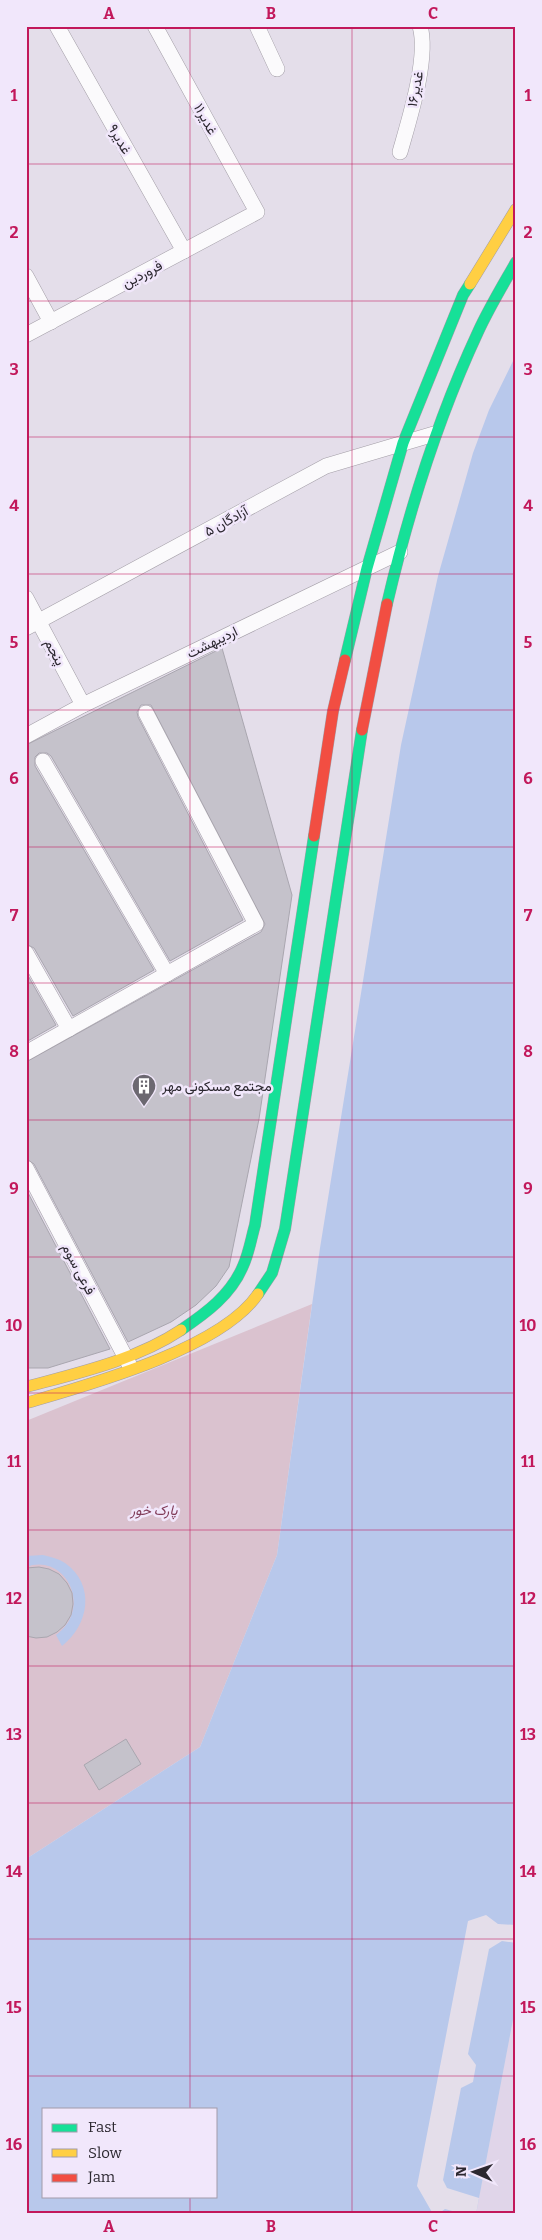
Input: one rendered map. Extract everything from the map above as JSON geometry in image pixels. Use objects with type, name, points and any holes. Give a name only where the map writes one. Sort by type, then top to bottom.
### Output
[{"type":"street","name":"غدیر۹","points":[[56,26],[184,251]]},
{"type":"street","name":"غدیر۱۱","points":[[155,26],[257,212]]},
{"type":"street","points":[[257,26],[277,69]]},
{"type":"street","name":"غدیر۱۶","points":[[400,152],[420,70],[422,33],[420,26]]},
{"type":"street","points":[[26,1387],[102,1366],[183,1330],[204,1315],[221,1299],[242,1270],[255,1225],[334,711],[366,568],[403,443],[463,295],[516,209]]},
{"type":"street","name":"فروردین","points":[[26,335],[257,212]]},
{"type":"street","points":[[26,1404],[132,1370],[213,1333],[234,1319],[251,1303],[272,1273],[285,1229],[364,715],[400,552],[434,434],[493,298],[516,262]]},
{"type":"street","points":[[26,276],[51,322]]},
{"type":"street","name":"آزادگان ۵","points":[[32,624],[326,466],[434,434]]},
{"type":"street","name":"اردیبهشت","points":[[26,736],[83,706],[400,552]]},
{"type":"street","name":"پنجم","points":[[26,598],[32,624],[83,706]]},
{"type":"street","points":[[26,1053],[256,924],[146,713]]},
{"type":"street","points":[[43,762],[167,974]]},
{"type":"street","points":[[26,953],[69,1029]]},
{"type":"street","name":"فرعی سوم","points":[[26,1168],[132,1370]]},
{"type":"shaded area","points":[[516,2004],[516,2214],[476,2214],[479,2198]]},
{"type":"green space","name":"پارک خور","points":[[312,1304],[277,1555],[200,1747],[26,1859],[26,1421]]},
{"type":"water","points":[[516,355],[516,2004],[476,2214],[26,2214],[26,1859],[200,1747],[277,1555],[320,1248],[401,745],[438,576],[473,453],[489,410]]},
{"type":"water","points":[[43,1555],[65,1563],[75,1572],[85,1593],[83,1616],[71,1637],[62,1646],[56,1635],[67,1624],[73,1611],[73,1598],[70,1585],[63,1575],[52,1568],[40,1565],[26,1567],[26,1556]]},
{"type":"pier","points":[[486,1915],[498,1924],[516,1925],[516,1943],[502,1941],[489,1949],[468,2054],[476,2065],[473,2082],[461,2088],[443,2180],[447,2188],[479,2198],[476,2214],[463,2214],[445,2209],[438,2214],[433,2214],[417,2186],[468,1921]]},
{"type":"building","name":"مجتمع مسکونی مهر","points":[[222,648],[292,895],[259,1119],[229,1267],[216,1286],[196,1305],[171,1322],[128,1342],[34,1164],[26,1159],[26,1062],[261,932],[265,924],[151,705],[141,705],[137,712],[138,717],[243,920],[170,961],[51,756],[47,753],[39,753],[35,757],[35,766],[154,970],[73,1016],[34,948],[26,944],[26,745]]},
{"type":"building","points":[[26,972],[56,1025],[26,1042]]},
{"type":"building","points":[[26,1189],[110,1349],[48,1368],[26,1368]]},
{"type":"building","points":[[39,1567],[59,1574],[67,1583],[72,1593],[73,1604],[71,1615],[65,1625],[47,1637],[36,1638],[26,1636],[26,1568]]},
{"type":"building","points":[[126,1739],[141,1764],[99,1790],[84,1765]]},
{"type":"traffic: fast","points":[[387,604],[405,534],[437,432],[463,365],[482,323],[516,262]]},
{"type":"traffic: fast","points":[[345,660],[367,568],[403,443],[463,295],[470,284]]},
{"type":"traffic: fast","points":[[258,1294],[272,1273],[285,1229],[362,730]]},
{"type":"traffic: fast","points":[[181,1330],[200,1317],[225,1295],[238,1276],[248,1251],[255,1225],[314,836]]},
{"type":"traffic: slow","points":[[470,284],[516,209]]},
{"type":"traffic: slow","points":[[26,1403],[117,1375],[185,1348],[215,1332],[240,1314],[258,1294]]},
{"type":"traffic: slow","points":[[26,1387],[126,1358],[181,1330]]},
{"type":"traffic: jam","points":[[362,730],[387,604]]},
{"type":"traffic: jam","points":[[314,836],[333,711],[345,660]]},
{"type":"place","name":"مجتمع مسکونی مهر","points":[[144,1107]]}]
